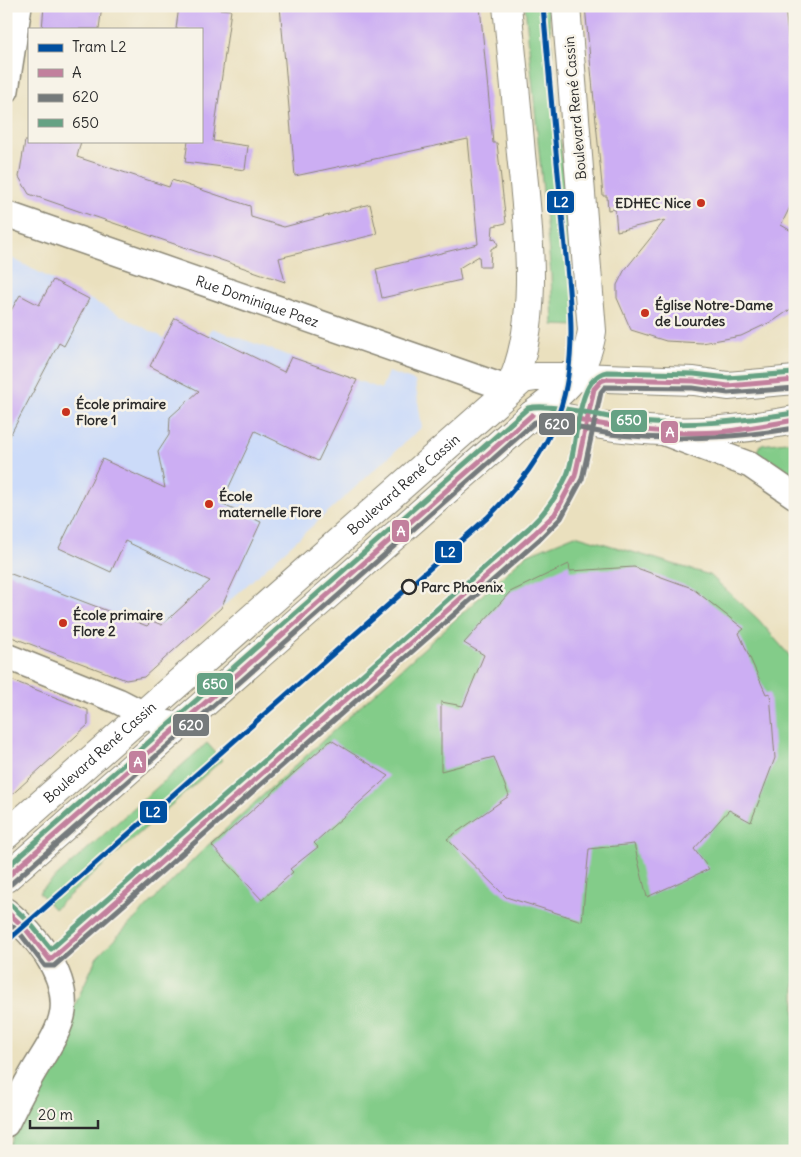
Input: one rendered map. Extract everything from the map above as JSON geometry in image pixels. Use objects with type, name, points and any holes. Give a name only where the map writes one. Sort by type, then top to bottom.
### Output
[{"type":"main road","name":"Boulevard René Cassin","points":[[6,835],[472,425],[509,390],[518,368],[524,339],[530,280],[529,229],[507,6]]},
{"type":"main road","name":"Boulevard René Cassin","points":[[6,878],[532,415],[567,387],[576,377],[588,354],[592,331],[566,6]]},
{"type":"main road","points":[[795,380],[728,386],[694,381],[529,377],[509,390],[532,415],[547,414],[588,423],[662,432],[721,432],[795,420]]},
{"type":"street","points":[[6,90],[19,6]]},
{"type":"street","name":"Rue Dominique Paez","points":[[6,214],[509,390]]},
{"type":"street","points":[[662,432],[750,465],[795,496]]},
{"type":"street","points":[[6,656],[145,713],[159,722],[179,725]]},
{"type":"street","points":[[6,911],[24,927],[50,960],[58,980],[63,1010],[57,1029],[6,1124]]},
{"type":"shaded area","name":"École maternelle Flore","points":[[6,255],[164,338],[175,318],[208,335],[212,328],[381,389],[388,372],[415,381],[422,427],[216,613],[198,592],[162,625],[125,610],[101,671],[6,635]]},
{"type":"green space","points":[[525,6],[548,6],[577,326],[553,325],[551,275]]},
{"type":"green space","points":[[795,441],[795,481],[759,459],[756,453],[760,445]]},
{"type":"green space","name":"Parc Phoenix","points":[[575,535],[710,575],[758,619],[795,662],[795,1151],[7,1151],[97,957],[205,848],[526,555]]},
{"type":"green space","points":[[207,743],[222,760],[54,909],[39,892]]},
{"type":"building","points":[[44,6],[102,6],[99,28],[42,28]]},
{"type":"building","points":[[179,6],[231,10],[213,141],[248,146],[245,170],[185,162],[188,142],[202,142],[202,28],[176,28]]},
{"type":"building","points":[[280,6],[480,6],[493,143],[497,143],[506,223],[493,226],[492,239],[495,238],[498,245],[491,249],[490,267],[480,267],[479,256],[459,268],[461,280],[382,298],[376,269],[478,244],[468,139],[295,176]]},
{"type":"building","name":"EDHEC Nice","points":[[585,6],[785,6],[795,105],[795,197],[781,225],[795,233],[795,306],[775,320],[741,336],[702,343],[666,341],[631,330],[617,298],[617,285],[624,271],[665,220],[617,231],[615,209],[608,210],[607,196],[603,196]]},
{"type":"building","points":[[25,141],[81,142],[77,157],[169,187],[172,180],[250,206],[251,217],[284,227],[370,204],[377,234],[279,258],[285,282],[29,194],[19,177]]},
{"type":"building","points":[[53,280],[89,299],[64,346],[59,343],[6,443],[6,319],[20,295],[39,305]]},
{"type":"building","points":[[175,318],[284,372],[291,357],[357,380],[318,461],[255,431],[221,504],[261,522],[221,608],[144,677],[126,680],[6,635],[6,572],[147,626],[152,621],[162,625],[210,581],[125,541],[111,572],[59,548],[102,459],[165,488],[158,452],[169,435],[170,417],[199,391],[150,366]]},
{"type":"building","points":[[569,564],[570,571],[634,567],[692,588],[744,629],[739,633],[766,694],[770,693],[775,758],[751,822],[729,810],[694,849],[709,869],[647,897],[634,844],[589,849],[582,921],[506,897],[447,839],[509,796],[494,757],[441,771],[441,702],[463,706],[484,655],[464,643],[510,592]]},
{"type":"building","points":[[6,678],[88,710],[88,725],[6,800]]},
{"type":"building","points":[[331,740],[389,776],[314,843],[318,847],[290,869],[293,872],[262,900],[212,846]]},
{"type":"tram line","name":"L2","points":[[6,942],[487,518],[538,457],[553,428],[566,389],[571,339],[569,289],[543,6]]},
{"type":"transit line","name":"650","points":[[11,905],[29,922],[51,949],[529,528],[551,504],[567,475],[583,400],[596,377],[607,372],[694,374],[728,378],[794,373]]},
{"type":"transit line","name":"A","points":[[6,911],[24,927],[50,960],[534,534],[555,514],[575,476],[594,389],[601,381],[607,379],[694,381],[728,386],[795,380]]},
{"type":"transit line","name":"620","points":[[6,921],[19,932],[45,966],[54,966],[539,540],[561,518],[582,479],[601,392],[605,387],[693,388],[728,393],[795,388]]},
{"type":"transit line","name":"650","points":[[6,868],[528,408],[551,407],[638,422],[677,424],[736,421],[794,413]]},
{"type":"transit line","name":"A","points":[[545,414],[610,426],[653,431],[697,433],[728,431],[795,420]]},
{"type":"transit line","name":"A","points":[[6,878],[532,415]]},
{"type":"transit line","name":"620","points":[[11,884],[535,422],[619,435],[663,438],[729,436],[795,428]]},
{"type":"place","name":"EDHEC Nice","points":[[701,203]]},
{"type":"place","name":"Église Notre-Dame de Lourdes","points":[[645,313]]},
{"type":"place","name":"École primaire Flore 1","points":[[66,412]]},
{"type":"place","name":"École maternelle Flore","points":[[209,504]]},
{"type":"place","name":"Parc Phoenix","points":[[409,587]]},
{"type":"place","name":"École primaire Flore 2","points":[[63,623]]}]
